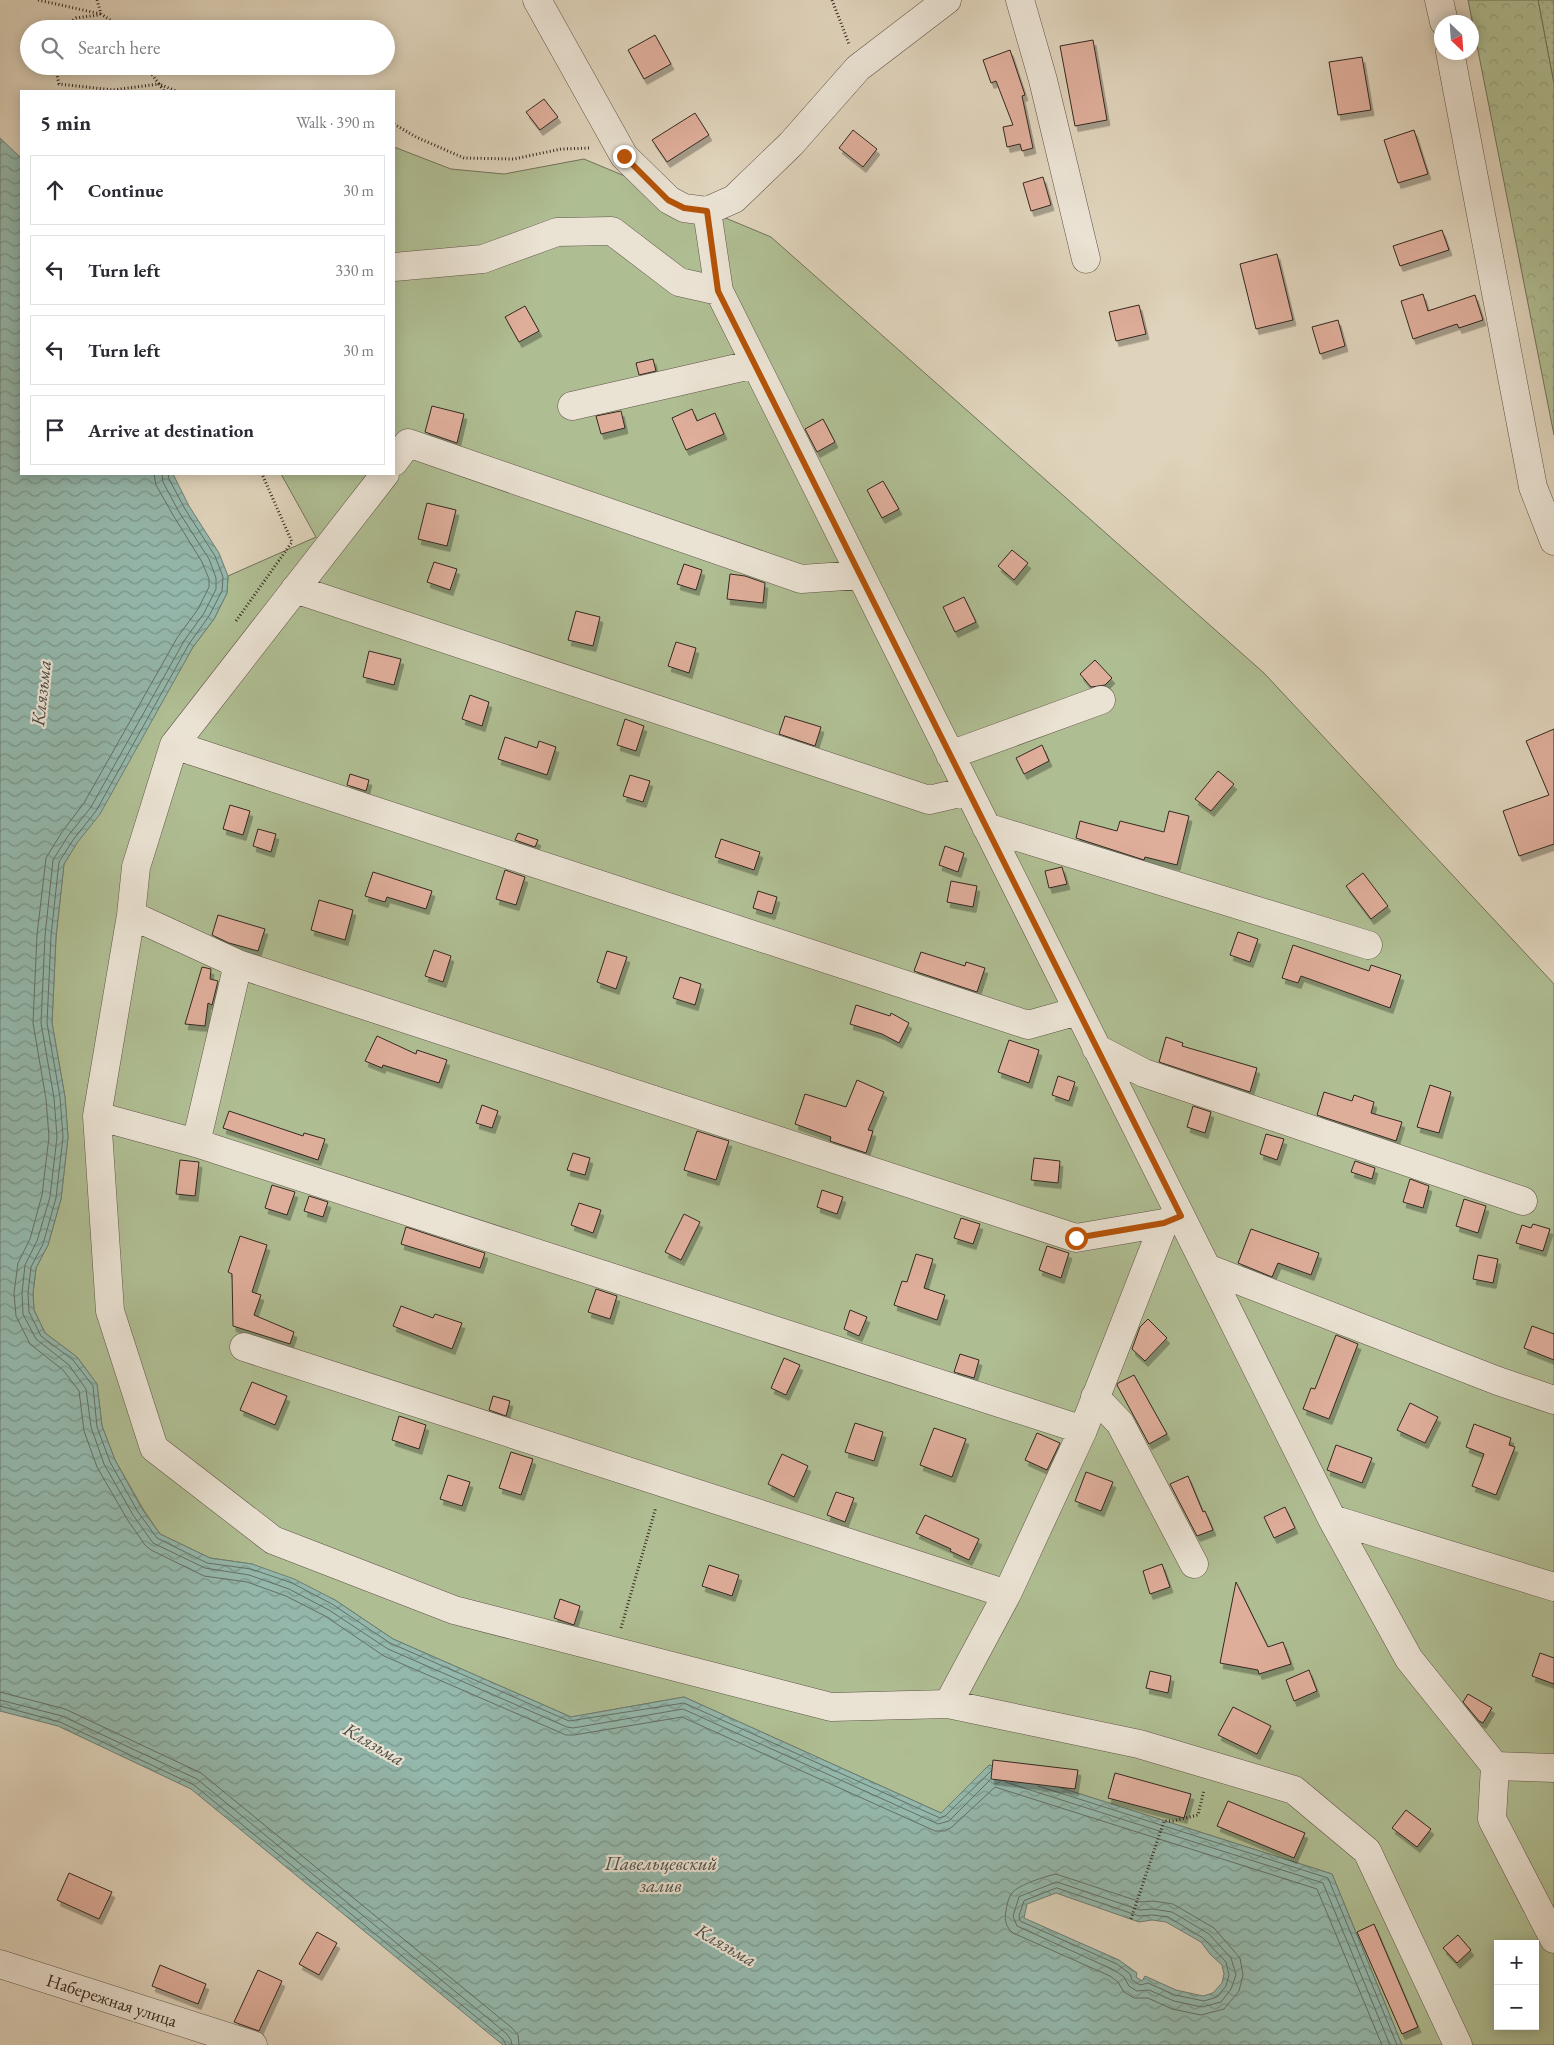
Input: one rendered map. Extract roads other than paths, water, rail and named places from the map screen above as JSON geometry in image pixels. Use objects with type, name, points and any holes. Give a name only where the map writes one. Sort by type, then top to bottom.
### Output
[{"type":"street","points":[[537,0],[624,156],[668,200],[684,208],[707,211],[734,199],[791,144],[858,68],[947,0]]},
{"type":"street","points":[[1020,0],[1043,80],[1086,259]]},
{"type":"street","points":[[1440,0],[1443,15]]},
{"type":"street","points":[[1452,60],[1533,487],[1554,541]]},
{"type":"street","points":[[707,211],[718,291],[1078,1011],[1173,1220],[1207,1268],[1332,1519],[1409,1659],[1495,1766],[1492,1819],[1554,1939]]},
{"type":"street","points":[[395,267],[483,259],[557,232],[612,231],[679,282],[718,291]]},
{"type":"street","points":[[572,406],[755,364]]},
{"type":"street","points":[[395,461],[408,443],[801,579],[860,575]]},
{"type":"street","points":[[384,475],[174,744],[136,868],[131,914],[97,1116],[110,1311],[154,1448],[273,1540],[454,1610],[831,1707],[948,1704],[1139,1744],[1294,1790],[1367,1851],[1458,2045]]},
{"type":"street","points":[[295,589],[929,800],[968,791]]},
{"type":"street","points":[[950,755],[1101,700]]},
{"type":"street","points":[[174,744],[1028,1025],[1078,1011]]},
{"type":"street","points":[[986,827],[1368,945]]},
{"type":"street","points":[[131,914],[238,964],[1076,1238],[1173,1220]]},
{"type":"street","points":[[196,1143],[238,964]]},
{"type":"street","points":[[1096,1048],[1144,1073],[1523,1201]]},
{"type":"street","points":[[97,1116],[196,1143],[1083,1430]]},
{"type":"street","points":[[948,1704],[1007,1594],[1083,1430],[1095,1397],[1173,1220]]},
{"type":"street","points":[[1207,1268],[1498,1381],[1554,1400]]},
{"type":"street","points":[[244,1347],[1007,1594]]},
{"type":"street","points":[[1095,1397],[1120,1423],[1194,1564]]},
{"type":"street","points":[[1332,1519],[1554,1587]]},
{"type":"street","points":[[1495,1766],[1554,1768]]},
{"type":"street","name":"Набережная улица","points":[[0,1964],[253,2045]]},
{"type":"water","name":"Павельцевский залив","points":[[0,138],[20,157],[20,475],[174,475],[189,506],[219,553],[228,576],[227,593],[214,619],[193,647],[100,814],[77,843],[64,864],[56,937],[52,1023],[65,1097],[68,1137],[61,1199],[48,1245],[36,1268],[33,1293],[34,1310],[45,1333],[77,1357],[97,1384],[102,1426],[115,1460],[142,1509],[160,1534],[210,1558],[252,1564],[294,1579],[335,1600],[393,1639],[571,1717],[684,1697],[941,1813],[989,1765],[1332,1874],[1402,2045],[503,2045],[191,1789],[58,1726],[0,1711]],"holes":[[[1056,1893],[1139,1922],[1152,1920],[1166,1922],[1201,1942],[1222,1965],[1224,1974],[1222,1983],[1213,1993],[1203,1996],[1176,1990],[1145,1976],[1142,1981],[1136,1977],[1137,1973],[1119,1960],[1024,1918],[1027,1904]]]},
{"type":"water label","name":"Клязьма","points":[[41,693]]},
{"type":"water label","name":"Клязьма","points":[[374,1744]]},
{"type":"water label","name":"Клязьма","points":[[726,1945]]}]
